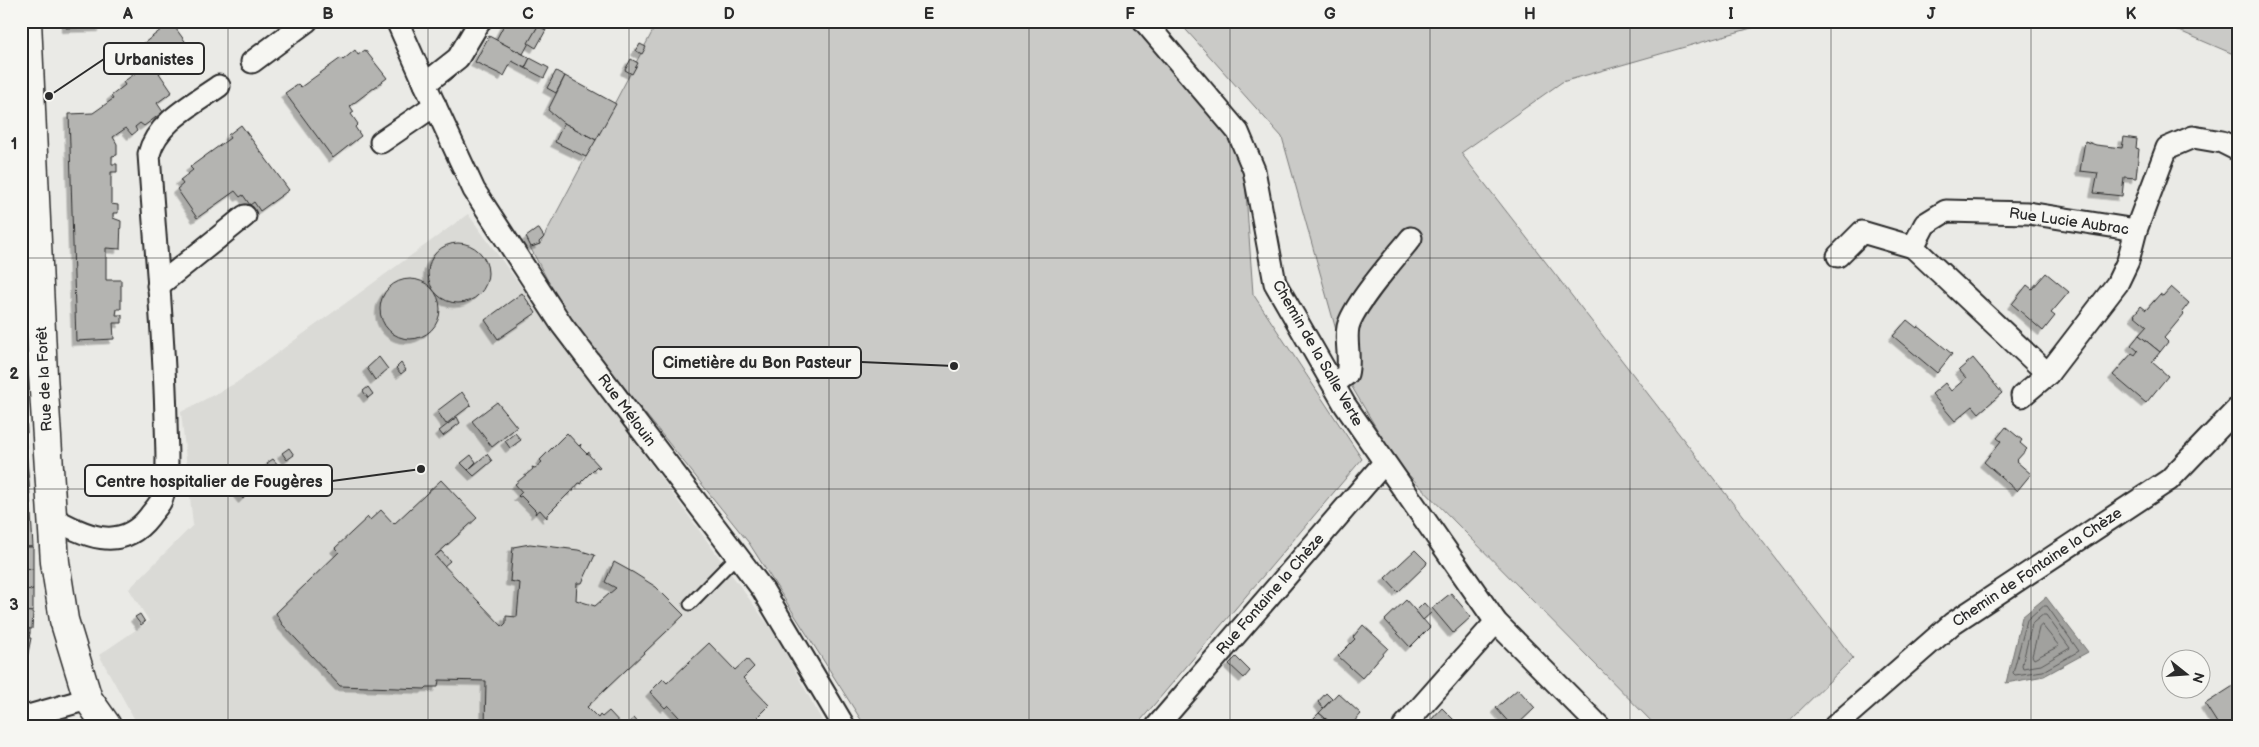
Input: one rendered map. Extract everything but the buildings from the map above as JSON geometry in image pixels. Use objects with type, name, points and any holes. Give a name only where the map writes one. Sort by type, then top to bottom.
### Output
[{"type":"main road","name":"Rue de la Forêt","points":[[27,21],[30,284],[55,562],[64,620],[88,699],[107,726]]},
{"type":"street","points":[[252,62],[307,21]]},
{"type":"street","name":"Rue Mélouin","points":[[397,21],[474,190],[562,325],[763,590],[844,726]]},
{"type":"street","points":[[425,84],[458,58],[480,21]]},
{"type":"street","name":"Chemin de la Salle Verte","points":[[1144,21],[1238,132],[1254,170],[1275,283],[1334,384],[1384,463],[1496,622],[1599,726]]},
{"type":"street","points":[[51,517],[82,534],[107,539],[126,536],[142,526],[162,500],[166,480],[165,358],[149,154],[152,142],[173,119],[219,86]]},
{"type":"street","points":[[381,142],[435,105]]},
{"type":"street","name":"Rue Lucie Aubrac","points":[[1913,247],[1925,224],[1946,211],[2028,212],[2136,230],[2167,148],[2193,137],[2222,142],[2238,150]]},
{"type":"street","points":[[158,286],[245,216]]},
{"type":"street","points":[[2022,396],[2048,374],[2117,284],[2128,262],[2136,230]]},
{"type":"street","points":[[1838,256],[1862,232],[1913,247],[2048,374]]},
{"type":"street","points":[[1334,384],[1347,374],[1349,359],[1348,329],[1354,312],[1411,238]]},
{"type":"street","name":"Chemin de Fontaine la Chèze","points":[[1835,726],[1952,623],[2169,480],[2238,408]]},
{"type":"street","name":"Rue Fontaine la Chèze","points":[[1157,726],[1384,463]]},
{"type":"street","points":[[1404,726],[1496,622]]},
{"type":"street","points":[[32,719],[88,699]]},
{"type":"lane","points":[[690,604],[737,556]]},
{"type":"shaded area","points":[[658,21],[1128,21],[1233,141],[1244,164],[1253,294],[1362,459],[1136,726],[865,726],[749,543],[566,315],[530,247],[540,244]]},
{"type":"shaded area","points":[[1178,21],[1776,21],[1562,82],[1461,153],[1853,658],[1784,726],[1656,726],[1397,463],[1352,387],[1282,137]]},
{"type":"shaded area","points":[[2156,21],[2238,21],[2238,56]]},
{"type":"shaded area","points":[[468,214],[775,634],[825,726],[139,726],[99,655],[149,621],[129,589],[193,525],[181,412],[236,383]]},
{"type":"water","points":[[2046,597],[2088,652],[2044,676],[2006,683],[2022,617]]},
{"type":"place","name":"Urbanistes","points":[[49,96]]},
{"type":"place","name":"Cimetière du Bon Pasteur","points":[[954,366]]},
{"type":"place","name":"Centre hospitalier de Fougères","points":[[421,469]]}]
